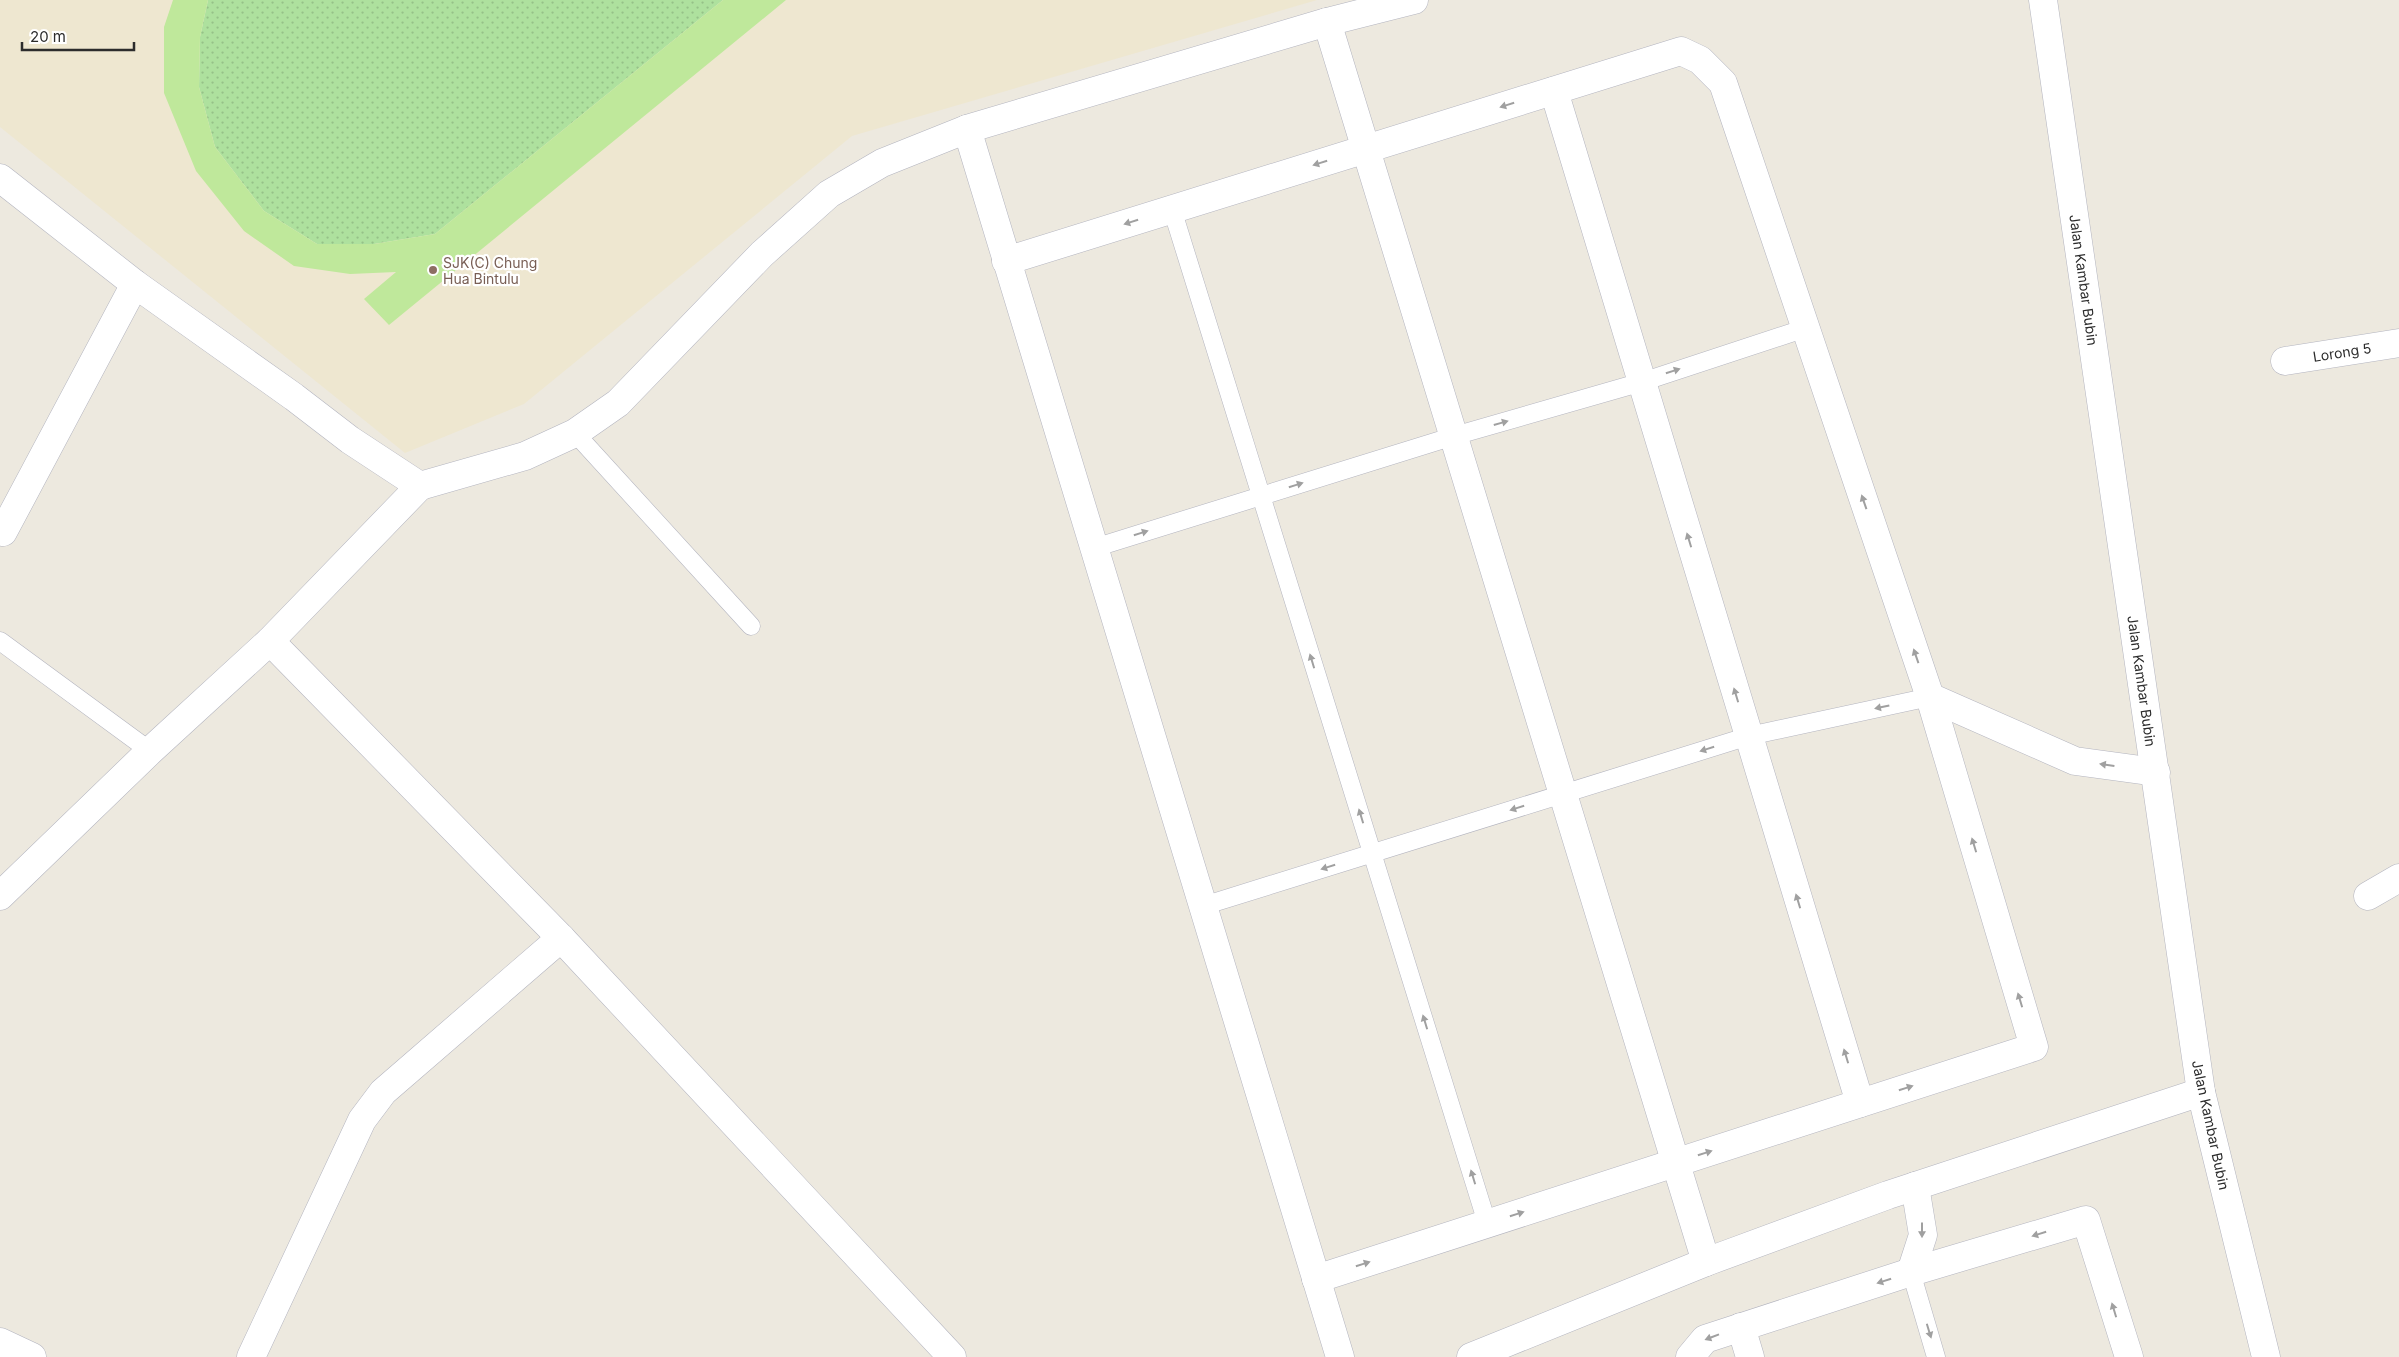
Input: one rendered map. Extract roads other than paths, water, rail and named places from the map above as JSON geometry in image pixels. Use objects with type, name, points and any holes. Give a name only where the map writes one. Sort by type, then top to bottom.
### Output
[{"type":"street","points":[[5,882],[270,641],[420,486],[525,456],[575,433],[618,403],[762,254],[829,194],[882,163],[967,129],[1327,22],[1414,0]]},
{"type":"street","name":"Jalan Kambar Bubin","points":[[2043,0],[2202,1092],[2266,1357]]},
{"type":"street","points":[[1327,22],[1706,1262]]},
{"type":"street","points":[[1006,261],[1681,51],[1700,60],[1723,83],[1930,696],[2034,1047],[1316,1278]]},
{"type":"street","points":[[1554,91],[1860,1103]]},
{"type":"street","points":[[967,129],[1340,1357]]},
{"type":"street","points":[[0,178],[135,284],[294,397],[350,440],[420,486]]},
{"type":"street","points":[[4,532],[135,284]]},
{"type":"street","name":"Lorong 5","points":[[2285,361],[2399,343]]},
{"type":"street","points":[[270,641],[561,938],[952,1357]]},
{"type":"street","points":[[1930,696],[2075,761],[2156,772]]},
{"type":"street","points":[[2368,896],[2399,878]]},
{"type":"street","points":[[251,1357],[362,1120],[383,1092],[561,938]]},
{"type":"street","points":[[1471,1357],[1706,1262],[1915,1186],[2202,1092]]},
{"type":"street","points":[[1911,1272],[1923,1235],[1915,1186]]},
{"type":"street","points":[[1690,1357],[1705,1339],[1911,1272],[2086,1220],[2129,1357]]},
{"type":"street","points":[[1741,1327],[1750,1357]]},
{"type":"street","points":[[0,1342],[32,1357]]},
{"type":"lane","points":[[1172,209],[1487,1223]]},
{"type":"lane","points":[[1094,548],[1454,436],[1642,382],[1806,328]]},
{"type":"lane","points":[[575,433],[751,626]]},
{"type":"lane","points":[[0,641],[150,751]]},
{"type":"lane","points":[[1203,906],[1749,736],[1930,696]]},
{"type":"lane","points":[[1911,1272],[1936,1357]]},
{"type":"place","name":"SJK(C) Chung Hua Bintulu","points":[[433,270]]}]
